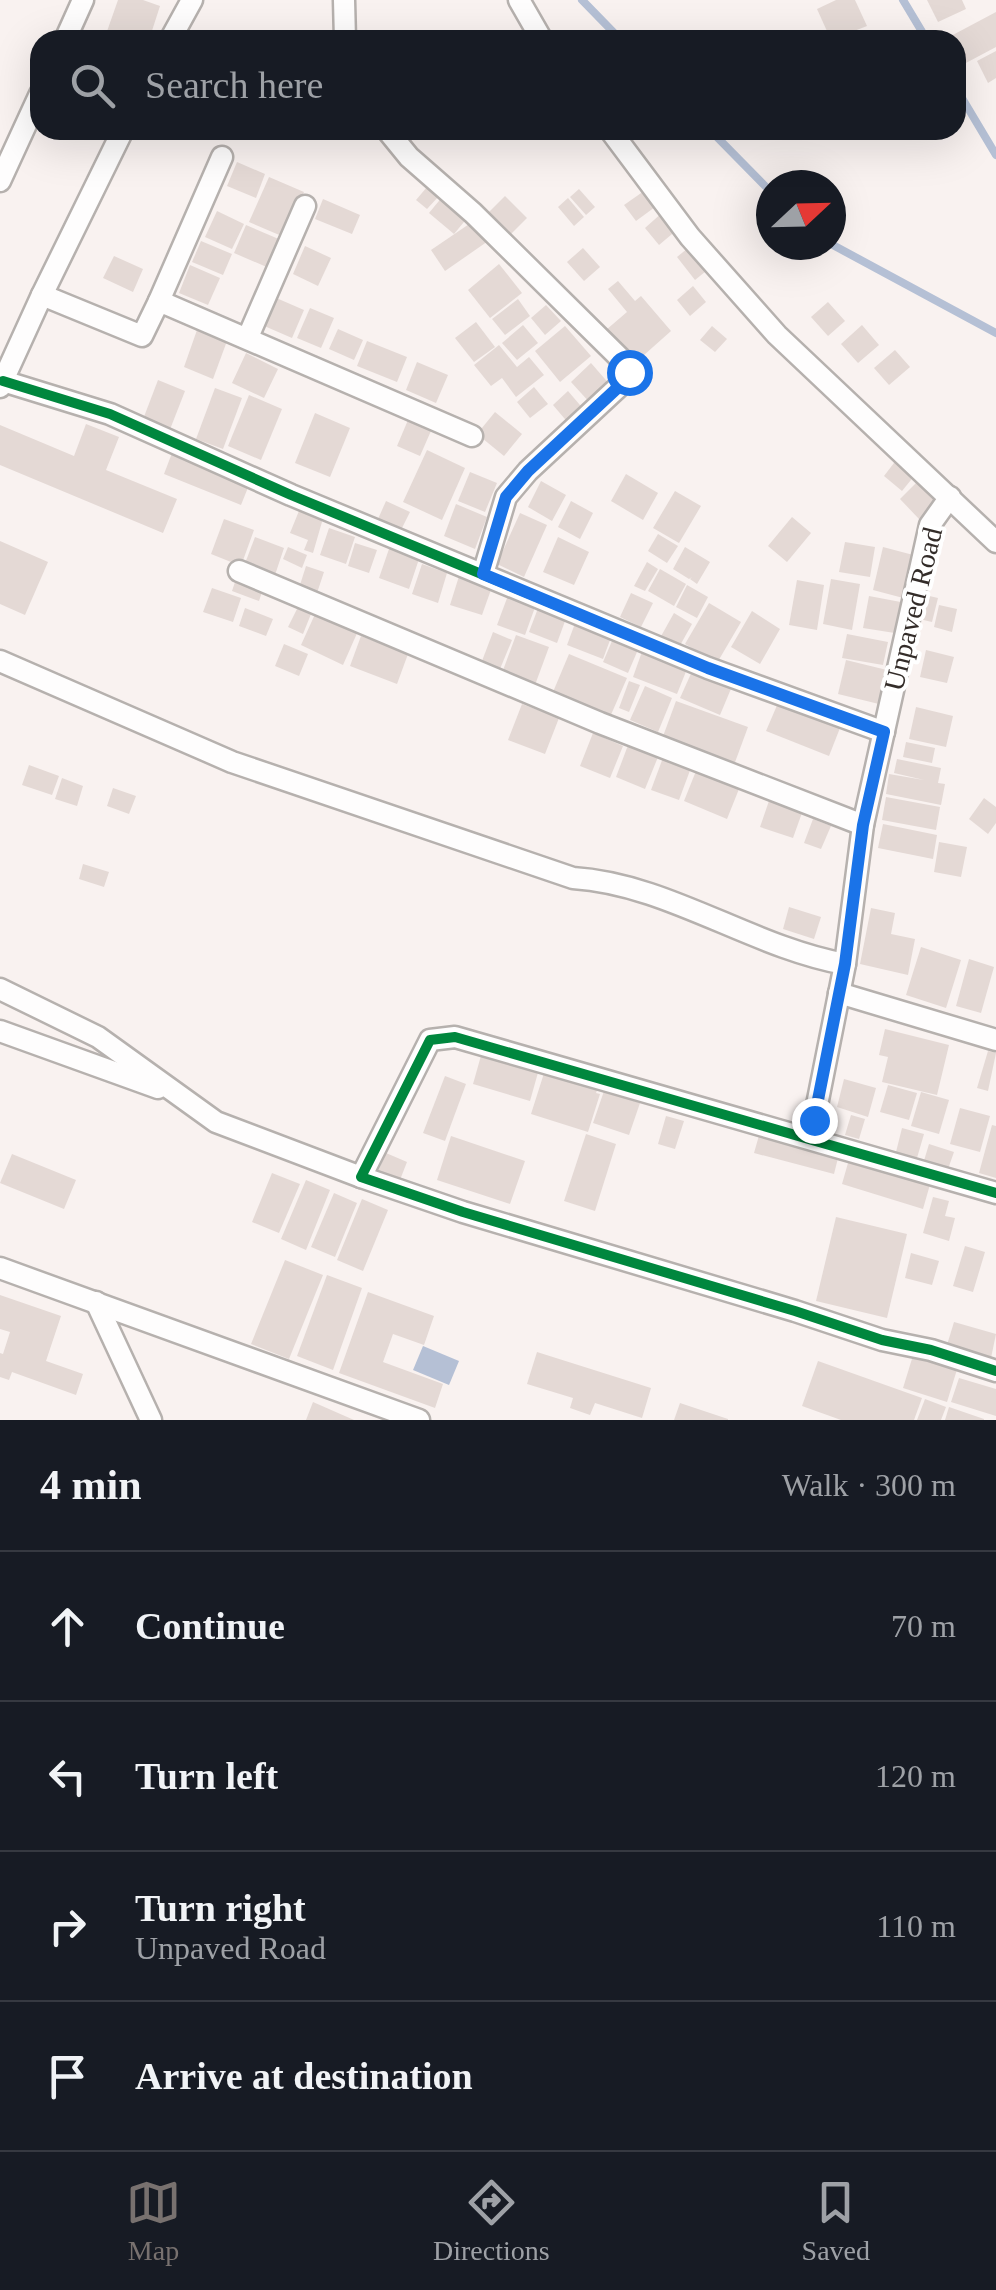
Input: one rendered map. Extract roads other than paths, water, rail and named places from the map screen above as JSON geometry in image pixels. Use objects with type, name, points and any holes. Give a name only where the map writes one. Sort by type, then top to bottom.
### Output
[{"type":"street","points":[[70,30],[83,0]]},
{"type":"street","points":[[176,30],[192,0]]},
{"type":"street","points":[[344,0],[344,30]]},
{"type":"street","points":[[519,0],[536,30]]},
{"type":"street","points":[[0,180],[30,116]]},
{"type":"street","points":[[118,140],[1,384],[110,414],[708,668],[884,732]]},
{"type":"street","points":[[396,140],[628,366],[627,379],[528,471],[506,497],[483,574]]},
{"type":"street","points":[[617,140],[690,237],[777,335],[996,542]]},
{"type":"street","points":[[42,294],[142,336],[222,157]]},
{"type":"street","points":[[248,337],[305,206]]},
{"type":"street","points":[[159,301],[472,436]]},
{"type":"street","name":"Unpaved Road","points":[[806,1137],[814,1120],[845,964],[863,825],[930,525],[950,497]]},
{"type":"street","points":[[239,571],[582,716],[863,825]]},
{"type":"street","points":[[0,660],[232,762],[573,878],[630,886],[759,938],[845,964]]},
{"type":"street","points":[[0,990],[98,1038],[216,1122],[463,1212],[996,1371]]},
{"type":"street","points":[[839,993],[996,1040]]},
{"type":"street","points":[[0,1031],[171,1093]]},
{"type":"street","points":[[361,1176],[430,1040],[456,1037],[996,1193]]},
{"type":"street","points":[[0,1268],[420,1420]]},
{"type":"street","points":[[96,1302],[152,1420]]},
{"type":"water","points":[[423,1346],[459,1361],[449,1385],[413,1370]]},
{"type":"waterway","points":[[582,0],[611,30]]},
{"type":"waterway","points":[[903,0],[921,30]]},
{"type":"waterway","points":[[966,105],[996,155]]},
{"type":"waterway","points":[[720,140],[756,177]]},
{"type":"waterway","points":[[846,252],[996,333]]}]
